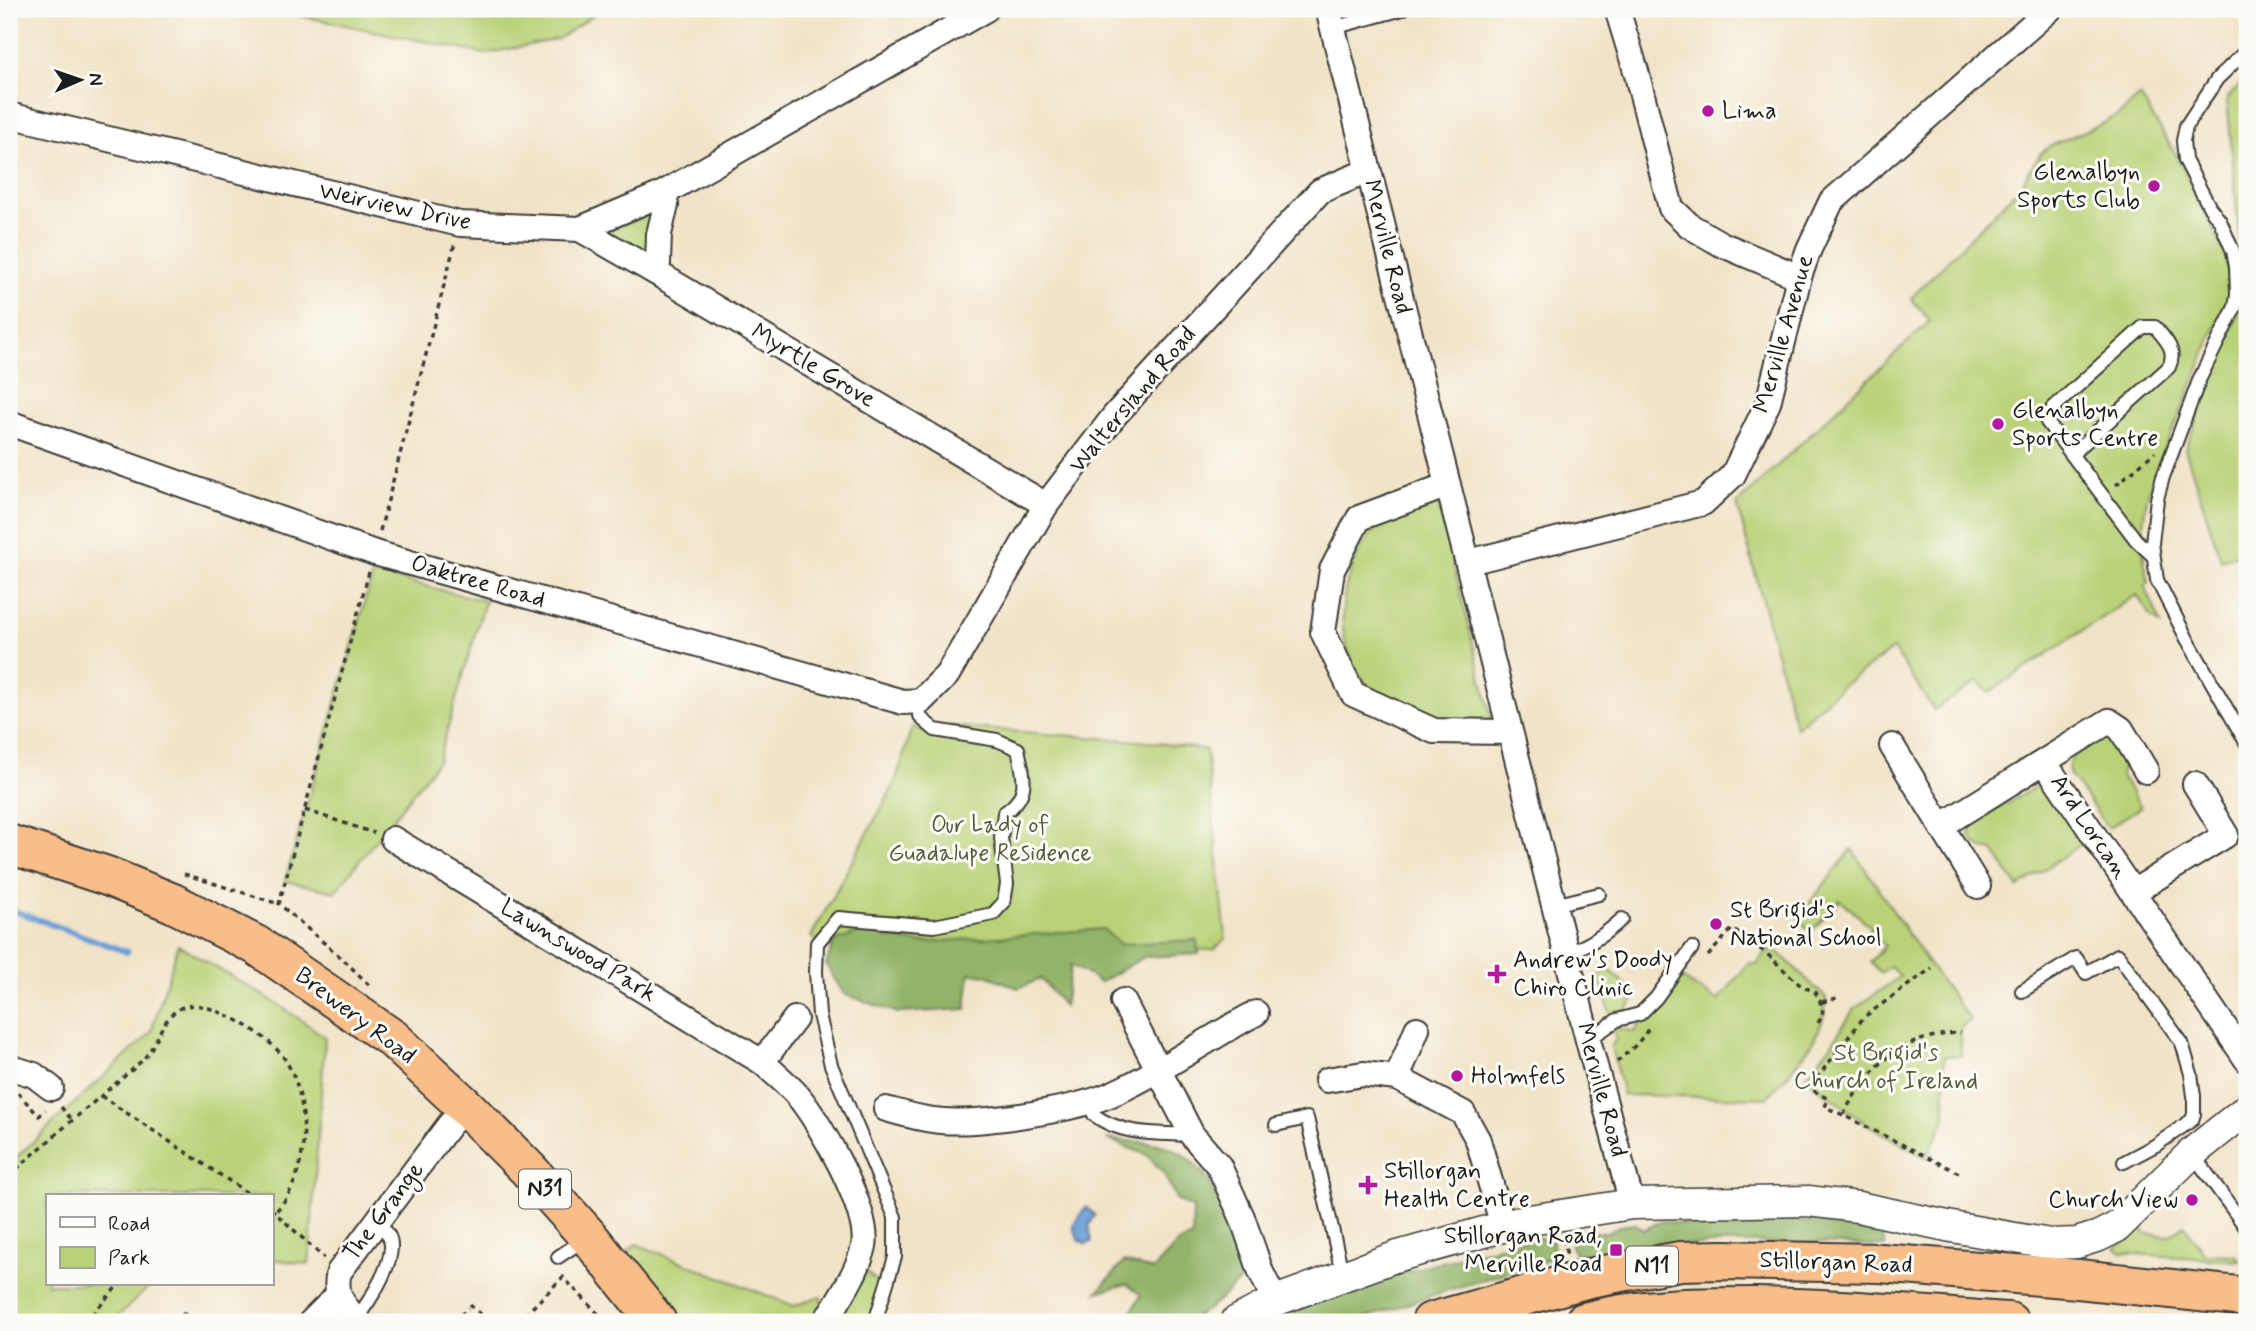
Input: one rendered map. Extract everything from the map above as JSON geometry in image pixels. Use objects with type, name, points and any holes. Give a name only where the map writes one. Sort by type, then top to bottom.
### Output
[{"type":"highway","name":"Brewery Road","points":[[9,844],[107,876],[173,903],[256,944],[393,1039],[528,1170],[573,1247],[657,1322]]},
{"type":"highway","name":"Stillorgan Road","points":[[1432,1322],[1589,1278],[1680,1261],[1880,1263],[2078,1279],[2247,1297]]},
{"type":"highway","name":"Stillorgan Road","points":[[1584,1322],[1640,1311],[1720,1307],[1806,1308],[2006,1322]]},
{"type":"street","name":"Weirview Drive","points":[[9,114],[460,224],[580,229],[662,194],[986,9]]},
{"type":"street","points":[[1617,9],[1671,208],[1690,226],[1721,244],[1799,277]]},
{"type":"street","name":"Merville Avenue","points":[[1469,562],[1703,503],[1733,475],[1768,403],[1799,277],[1831,202],[2050,9]]},
{"type":"street","name":"Merville Road","points":[[1330,18],[1469,562],[1509,732],[1632,1204]]},
{"type":"street","name":"Waltersland Road","points":[[915,702],[921,701],[947,675],[1046,505],[1115,415],[1320,191],[1368,170]]},
{"type":"street","points":[[655,272],[659,234],[666,205],[662,194]]},
{"type":"street","name":"Myrtle Grove","points":[[580,229],[1046,505]]},
{"type":"street","name":"Oaktree Road","points":[[9,424],[374,553],[903,702],[915,702]]},
{"type":"street","points":[[1448,485],[1359,518],[1332,570],[1323,632],[1353,694],[1434,731],[1509,732]]},
{"type":"street","name":"Ard Lorcan","points":[[1941,826],[2109,721],[2121,729],[2146,771]]},
{"type":"street","points":[[1892,747],[1978,886]]},
{"type":"street","name":"Ard Lorcan","points":[[2045,762],[2133,892],[2243,1045]]},
{"type":"street","points":[[2133,892],[2226,835],[2195,784]]},
{"type":"street","name":"Lawnswood Park","points":[[393,839],[762,1062],[797,1095],[825,1135],[862,1217],[864,1244],[855,1268],[825,1322]]},
{"type":"street","points":[[1124,1001],[1192,1135],[1219,1166],[1275,1301]]},
{"type":"street","points":[[886,1109],[934,1120],[988,1119],[1057,1109],[1113,1094],[1160,1071],[1220,1032],[1256,1013]]},
{"type":"street","points":[[762,1062],[795,1019]]},
{"type":"street","points":[[1397,1078],[1417,1029]]},
{"type":"street","points":[[9,1067],[34,1075],[51,1088]]},
{"type":"street","points":[[1327,1080],[1363,1074],[1397,1078],[1464,1113],[1478,1140],[1503,1226]]},
{"type":"street","name":"The Grange","points":[[357,1321],[338,1284],[377,1222],[450,1124],[467,1108]]},
{"type":"street","points":[[1235,1322],[1275,1301],[1395,1257],[1503,1226],[1632,1204],[1808,1200],[2050,1244],[2077,1242],[2099,1236],[2117,1227],[2197,1138],[2247,1109]]},
{"type":"street","points":[[312,1322],[338,1284]]},
{"type":"lane","points":[[1330,18],[1404,9]]},
{"type":"lane","points":[[2247,50],[2212,87],[2186,126],[2183,141],[2185,160],[2233,251],[2237,280],[2235,307],[2211,352],[2157,499],[2153,556],[2157,580],[2247,744]]},
{"type":"lane","points":[[2073,454],[2169,367],[2173,356],[2171,348],[2155,327],[2143,327],[2048,414],[2048,422],[2136,540],[2153,556]]},
{"type":"lane","points":[[874,1322],[895,1257],[895,1217],[831,1065],[819,1015],[817,943],[838,918],[933,926],[993,914],[1004,902],[1007,884],[1001,838],[1004,813],[1018,804],[1025,782],[1018,749],[997,740],[935,730],[921,718],[915,702]]},
{"type":"lane","points":[[1554,905],[1599,894]]},
{"type":"lane","points":[[1566,953],[1583,948],[1622,919]]},
{"type":"lane","points":[[1588,1040],[1617,1020],[1640,1014],[1656,998],[1692,948]]},
{"type":"lane","points":[[2022,991],[2076,958],[2086,973],[2118,955],[2182,1043],[2194,1096],[2197,1138],[2247,1229]]},
{"type":"lane","points":[[1094,1115],[1107,1125],[1132,1132],[1192,1135]]},
{"type":"lane","points":[[1276,1125],[1307,1118],[1343,1277]]},
{"type":"lane","points":[[2124,1161],[2156,1145],[2197,1138]]},
{"type":"lane","points":[[357,1321],[369,1303],[390,1255],[391,1242],[377,1222]]},
{"type":"path","points":[[373,988],[279,904],[460,224]]},
{"type":"path","points":[[2104,496],[2153,452],[2162,451],[2171,455]]},
{"type":"path","points":[[305,810],[393,839]]},
{"type":"path","points":[[1732,929],[1766,953],[1799,984],[1816,993],[1822,1002],[1822,1017],[1817,1024]]},
{"type":"path","points":[[1932,968],[1864,1017],[1811,1089],[1828,1100],[1825,1107],[1959,1173]]},
{"type":"path","points":[[1822,1002],[1837,998]]},
{"type":"path","points":[[9,1177],[145,1057],[173,1012],[192,1005],[200,1006],[238,1021],[269,1043],[283,1057],[297,1087],[302,1107],[303,1141],[291,1193],[274,1211],[338,1284]]},
{"type":"path","points":[[1843,1115],[1864,1079],[1903,1046],[1923,1038],[1960,1033]]},
{"type":"path","points":[[101,1096],[249,1194]]},
{"type":"path","points":[[518,1322],[563,1277],[606,1322]]},
{"type":"path","points":[[86,1322],[117,1286]]},
{"type":"path","points":[[453,1322],[469,1306],[489,1322]]},
{"type":"path","points":[[153,1322],[184,1314],[204,1322]]},
{"type":"green space","points":[[267,9],[602,9],[558,39],[485,54]]},
{"type":"green space","points":[[2247,76],[2247,552],[2221,560],[2185,449],[2245,296],[2227,99]]},
{"type":"green space","name":"Glenalbyn Sports Centre","points":[[2140,96],[2178,158],[2224,251],[2234,294],[2225,303],[2158,465],[2145,509],[2144,556],[2149,583],[2145,586],[2161,624],[2151,617],[2137,595],[1988,693],[1978,681],[1934,710],[1893,649],[1842,686],[1796,728],[1737,504],[1930,321],[1911,298],[2017,190],[2041,153],[2052,145],[2104,123],[2123,112]]},
{"type":"green space","points":[[651,214],[654,216],[651,259],[610,237],[611,229]]},
{"type":"green space","points":[[1431,502],[1438,503],[1493,724],[1441,723],[1425,718],[1376,693],[1359,675],[1349,654],[1343,630],[1343,605],[1356,557],[1369,536],[1386,520]]},
{"type":"green space","points":[[373,573],[485,601],[438,761],[335,892],[285,881]]},
{"type":"green space","name":"Our Lady of Guadalupe Residence","points":[[945,726],[1150,742],[1206,750],[1226,938],[1214,950],[827,947],[811,937],[895,783],[912,727],[928,732]]},
{"type":"green space","points":[[2106,734],[2116,737],[2129,755],[2120,774],[2141,807],[2108,828],[2069,773],[2069,765],[2075,754]]},
{"type":"green space","points":[[2037,786],[2047,789],[2083,843],[2018,887],[1992,850],[1985,850],[1972,841],[1970,832],[1973,824]]},
{"type":"green space","name":"St Brigid's Church of Ireland","points":[[1852,849],[1925,959],[1970,1020],[1961,1027],[1961,1056],[1944,1056],[1945,1118],[1927,1158],[1865,1123],[1805,1077],[1829,1048],[1854,1009],[1901,976],[1890,967],[1880,973],[1870,962],[1885,946],[1869,932],[1872,928],[1840,900],[1811,932],[1798,918]]},
{"type":"green space","points":[[1103,929],[1120,944],[1197,940],[1199,954],[1144,957],[1100,982],[1071,965],[1064,1006],[1041,979],[1018,988],[986,975],[970,973],[966,1009],[898,1013],[844,994],[826,965],[834,942],[861,932],[918,943]]},
{"type":"green space","points":[[178,945],[281,1006],[325,1037],[309,1264],[273,1259],[273,1194],[46,1194],[46,1286],[150,1286],[112,1322],[9,1322],[9,1164],[151,1033]]},
{"type":"green space","points":[[1774,948],[1826,998],[1820,1027],[1814,1040],[1767,1098],[1623,1095],[1611,1046],[1616,1039],[1613,1027],[1634,1032],[1677,975],[1718,1001],[1749,963],[1757,964],[1764,954]]},
{"type":"green space","points":[[1607,967],[1637,996],[1623,1014],[1612,1018],[1599,978]]},
{"type":"green space","points":[[1107,1139],[1157,1144],[1178,1152],[1194,1164],[1218,1198],[1242,1279],[1215,1304],[1188,1322],[1126,1322],[1141,1295],[1127,1284],[1097,1292],[1124,1262],[1153,1270],[1178,1243],[1192,1237],[1193,1209],[1177,1200],[1163,1172],[1147,1155]]},
{"type":"green space","points":[[1762,1215],[1771,1219],[1794,1219],[1807,1223],[1818,1220],[1832,1225],[1846,1224],[1852,1228],[1863,1224],[1870,1225],[1881,1229],[1885,1247],[1818,1243],[1725,1243],[1576,1254],[1571,1247],[1571,1235],[1578,1231],[1608,1233],[1619,1226],[1635,1224],[1644,1230],[1661,1221],[1701,1226],[1723,1216]]},
{"type":"green space","points":[[2184,1225],[2205,1254],[2235,1255],[2240,1261],[2121,1253],[2116,1248],[2140,1227],[2146,1234],[2170,1236]]},
{"type":"green space","points":[[1535,1237],[1553,1241],[1554,1258],[1354,1322],[1271,1322],[1367,1284]]},
{"type":"green space","points":[[636,1244],[794,1306],[820,1296],[823,1306],[815,1316],[806,1321],[757,1317],[725,1322],[683,1322],[627,1252]]},
{"type":"green space","points":[[864,1269],[883,1288],[876,1322],[839,1322]]},
{"type":"water","points":[[1086,1207],[1095,1215],[1089,1226],[1092,1242],[1086,1244],[1078,1239],[1073,1225]]},
{"type":"waterway","points":[[9,909],[127,952]]},
{"type":"place","name":"Lima","points":[[1708,111]]},
{"type":"place","name":"Glenalbyn Sports Club","points":[[2154,186]]},
{"type":"place","name":"Glenalbyn Sports Centre","points":[[1998,424]]},
{"type":"place","name":"St Brigid's National School","points":[[1716,924]]},
{"type":"place","name":"Andrew's Doody Chiro Clinic","points":[[1497,974]]},
{"type":"place","name":"Holmfels","points":[[1457,1076]]},
{"type":"place","name":"Stillorgan Health Centre","points":[[1368,1185]]},
{"type":"place","name":"Church View","points":[[2192,1200]]},
{"type":"place","name":"Stillorgan Road, Merville Road","points":[[1616,1250]]}]
